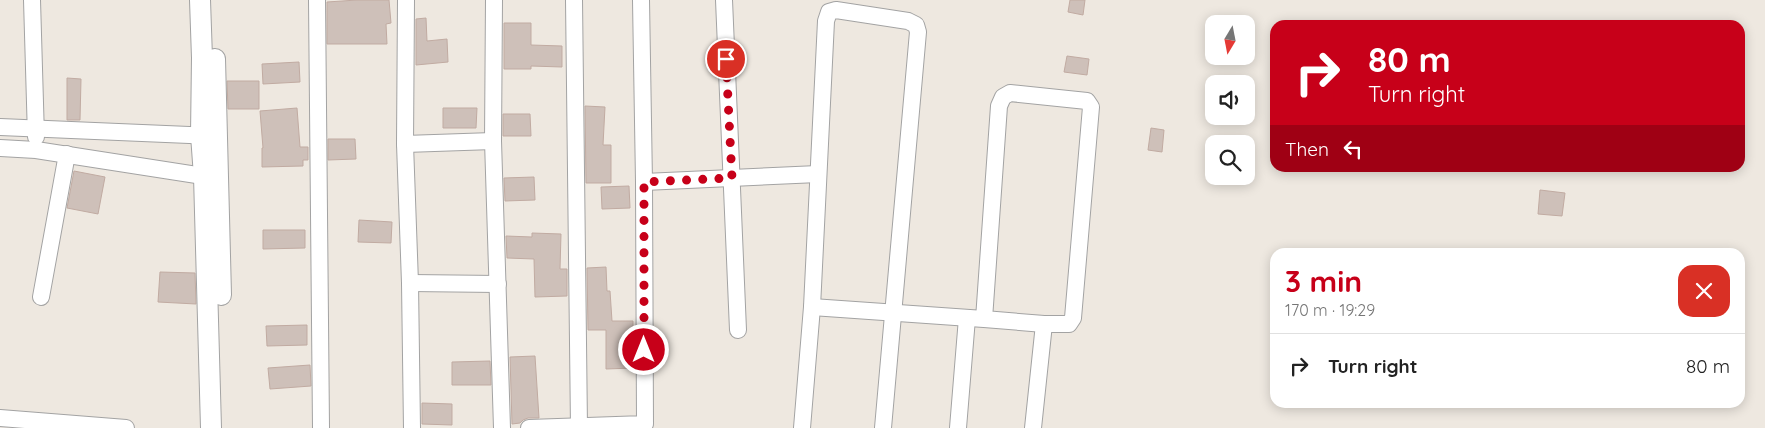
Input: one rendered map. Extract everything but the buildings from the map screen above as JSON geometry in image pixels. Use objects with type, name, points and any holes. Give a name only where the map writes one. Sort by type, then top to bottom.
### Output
[{"type":"street","points":[[32,0],[36,150]]},
{"type":"street","points":[[200,0],[224,428]]},
{"type":"street","points":[[209,136],[212,0]]},
{"type":"street","points":[[317,0],[321,428]]},
{"type":"street","points":[[406,0],[405,144],[410,283],[412,428]]},
{"type":"street","points":[[494,0],[493,141],[502,428]]},
{"type":"street","points":[[574,0],[579,427]]},
{"type":"street","points":[[529,428],[645,424],[641,0]]},
{"type":"street","points":[[724,0],[738,330]]},
{"type":"street","points":[[802,428],[812,307],[826,21],[829,12],[836,10],[908,22],[916,25],[918,32],[883,428]]},
{"type":"street","points":[[812,307],[1044,324],[1069,324],[1073,318],[1091,107],[1087,101],[1010,93],[1002,97],[999,106],[984,319]]},
{"type":"street","points":[[0,127],[209,136]]},
{"type":"street","points":[[405,144],[493,141]]},
{"type":"street","points":[[0,148],[67,154],[211,177]]},
{"type":"street","points":[[41,296],[67,154]]},
{"type":"street","points":[[644,182],[818,174]]},
{"type":"street","points":[[211,177],[211,428]]},
{"type":"street","points":[[410,283],[498,284]]},
{"type":"street","points":[[958,428],[967,318]]},
{"type":"street","points":[[1033,428],[1044,324]]},
{"type":"street","points":[[0,418],[126,428]]},
{"type":"route","points":[[644,350],[644,182],[732,178],[726,59]]}]
